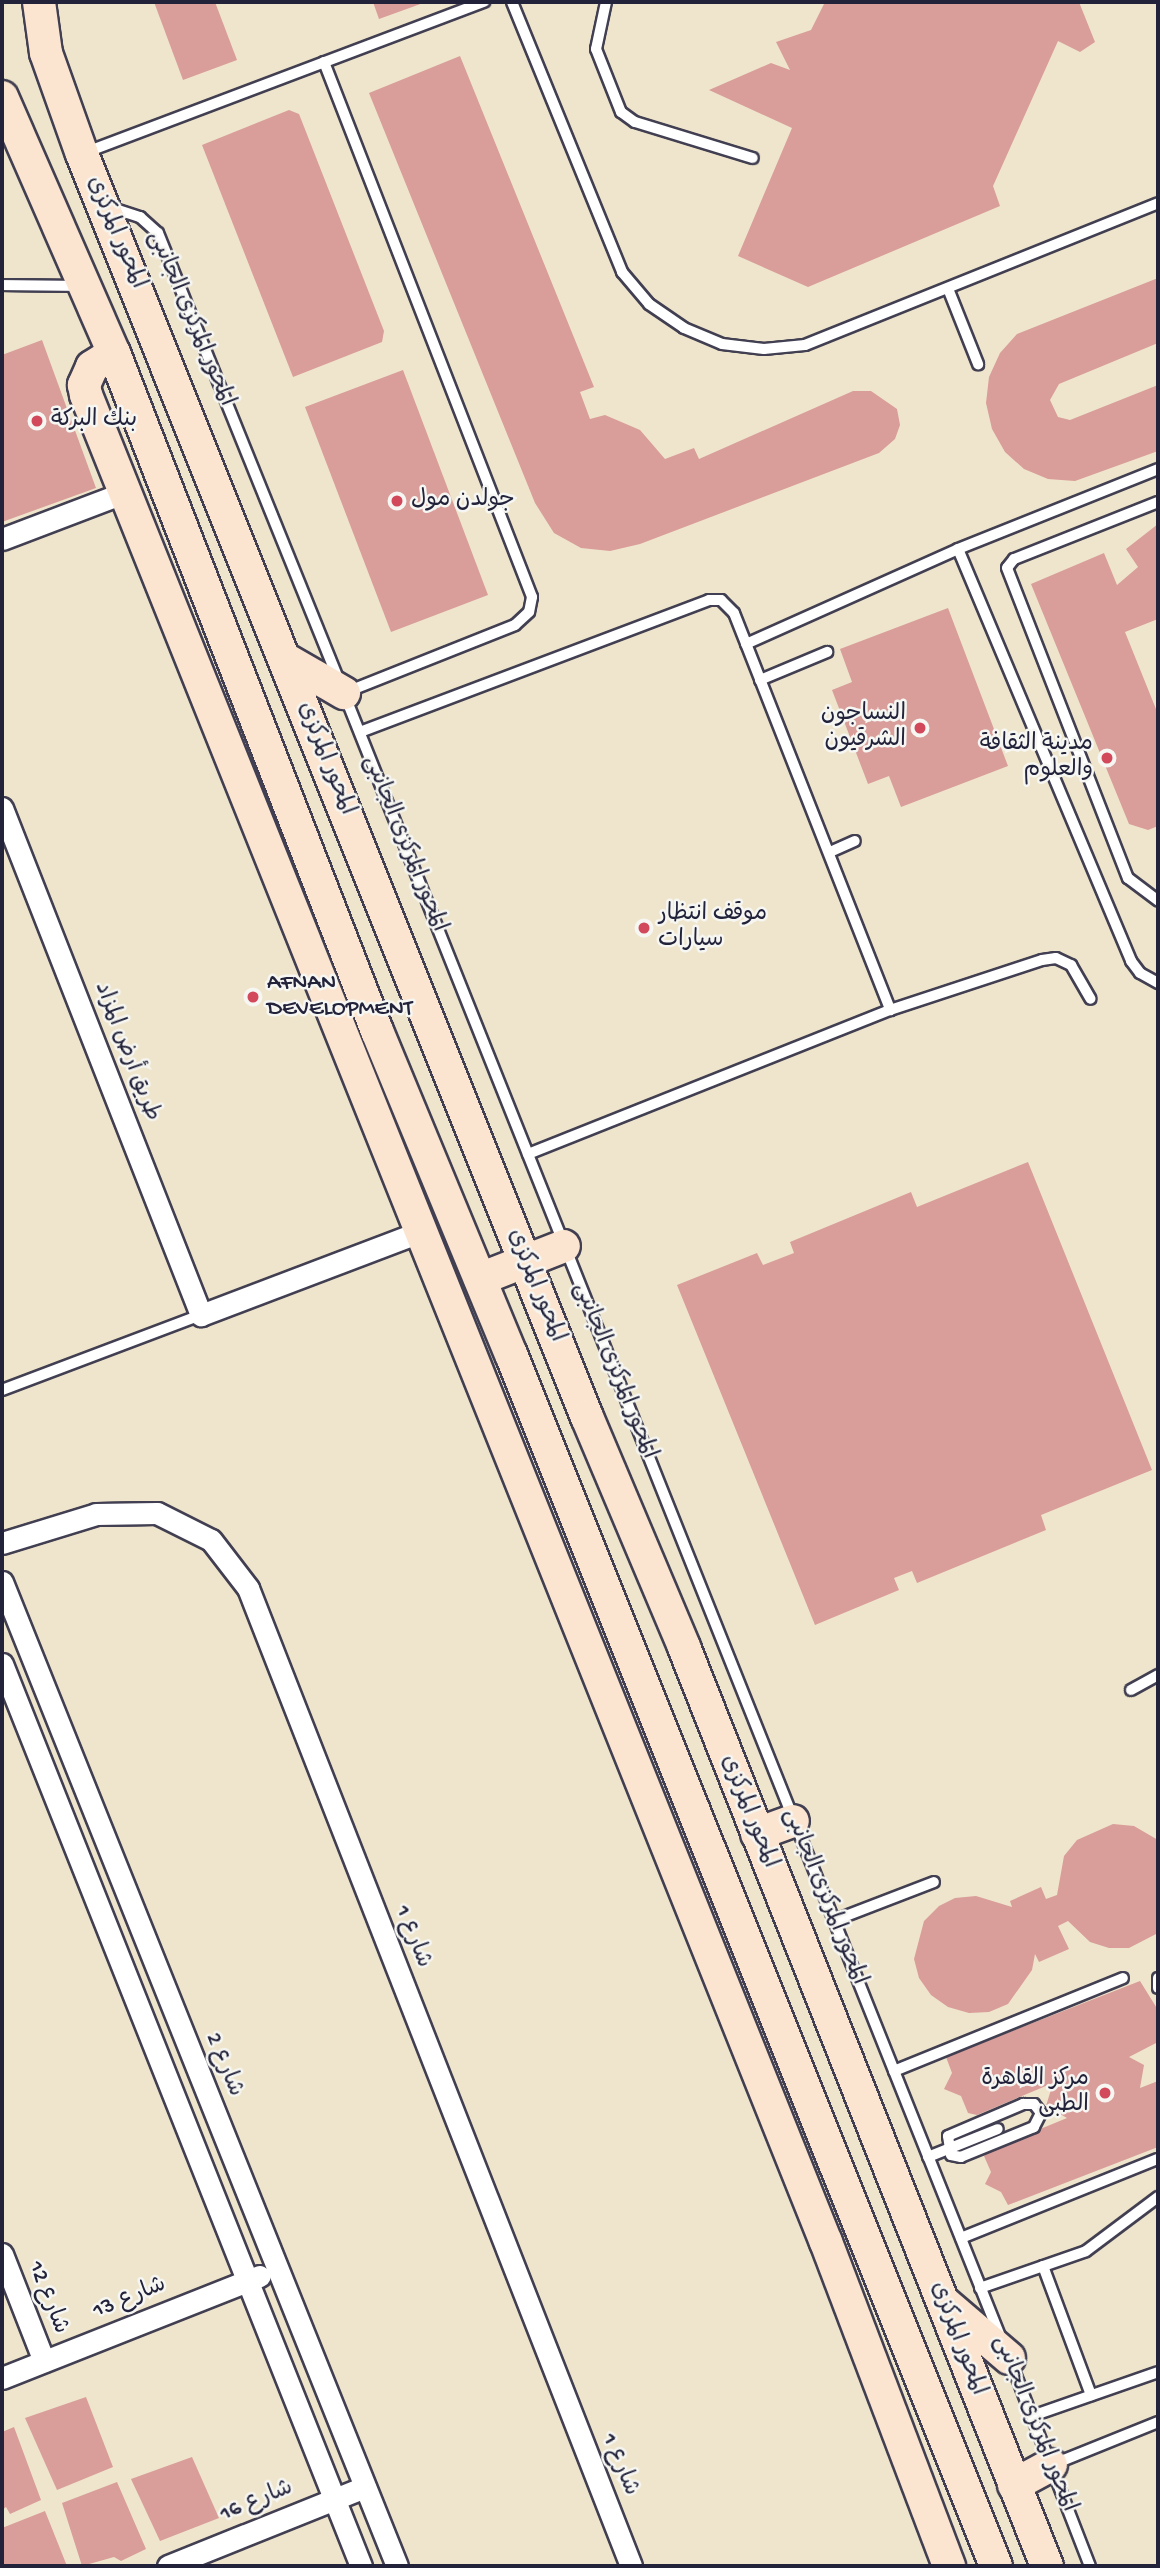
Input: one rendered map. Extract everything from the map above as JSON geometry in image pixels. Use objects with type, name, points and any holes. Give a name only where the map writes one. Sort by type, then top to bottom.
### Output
[{"type":"main road","name":"المحور المركزى","points":[[39,2],[46,52],[82,154],[132,272],[524,1260],[684,1647],[1047,2566]]},
{"type":"main road","name":"المحور المركزى","points":[[2,101],[114,353],[371,1017],[480,1279],[996,2566]]},
{"type":"main road","points":[[86,289],[106,273],[132,272]]},
{"type":"main road","points":[[114,353],[92,366],[84,385],[826,2242],[949,2566]]},
{"type":"main road","points":[[287,660],[344,693]]},
{"type":"main road","points":[[332,1006],[371,1017]]},
{"type":"main road","points":[[480,1279],[564,1246]]},
{"type":"main road","points":[[650,1702],[670,1708],[685,1698],[688,1687],[684,1647]]},
{"type":"main road","points":[[702,1837],[699,1802],[704,1785],[723,1778],[736,1784]]},
{"type":"main road","points":[[757,1834],[793,1821]]},
{"type":"main road","points":[[942,2301],[1009,2358]]},
{"type":"main road","points":[[1014,2485],[1051,2465]]},
{"type":"main road","points":[[956,2566],[971,2504]]},
{"type":"street","points":[[2,539],[126,492]]},
{"type":"street","name":"طريق أرض المزاد","points":[[2,808],[201,1315]]},
{"type":"street","points":[[201,1315],[422,1231]]},
{"type":"street","name":"شارع 1","points":[[2,1543],[96,1514],[157,1513],[211,1540],[248,1588],[631,2566]]},
{"type":"street","name":"شارع 2","points":[[2,1583],[397,2566]]},
{"type":"street","points":[[2,1664],[115,1955],[250,2280],[361,2566]]},
{"type":"street","name":"شارع 12","points":[[2,2254],[44,2361]]},
{"type":"street","name":"شارع 13","points":[[2,2378],[278,2269]]},
{"type":"street","name":"شارع 16","points":[[168,2566],[365,2487]]},
{"type":"lane","points":[[82,154],[484,2]]},
{"type":"lane","points":[[512,2],[621,272],[649,304],[684,328],[733,345],[764,349],[805,345],[949,290],[1158,203]]},
{"type":"lane","points":[[606,2],[596,49],[621,112],[635,122],[753,158]]},
{"type":"lane","points":[[324,62],[532,597],[529,612],[515,625],[344,693]]},
{"type":"lane","name":"المحور المركزى الجانبى","points":[[104,206],[140,217],[158,233],[360,732],[1090,2566]]},
{"type":"lane","points":[[2,285],[86,289]]},
{"type":"lane","points":[[949,290],[978,364]]},
{"type":"lane","points":[[746,644],[958,549],[1158,470]]},
{"type":"lane","points":[[1158,502],[1014,559],[1007,568],[1128,878],[1158,901]]},
{"type":"lane","points":[[958,549],[1131,961],[1140,973],[1158,983]]},
{"type":"lane","points":[[360,732],[709,600],[721,600],[731,608],[746,644],[890,1010]]},
{"type":"lane","points":[[760,680],[827,652]]},
{"type":"lane","points":[[830,852],[855,841]]},
{"type":"lane","points":[[528,1154],[890,1010],[1049,958],[1071,965],[1091,999]]},
{"type":"lane","points":[[2,1390],[201,1315]]},
{"type":"lane","points":[[1131,1690],[1158,1675]]},
{"type":"lane","points":[[833,1921],[934,1882]]},
{"type":"lane","points":[[894,2071],[1124,1978]]},
{"type":"lane","points":[[1158,1978],[1158,1988]]},
{"type":"lane","points":[[1023,2104],[1034,2104],[1041,2113],[1034,2127],[961,2157],[954,2157],[949,2149],[948,2136],[1023,2104]]},
{"type":"lane","points":[[928,2157],[998,2129]]},
{"type":"lane","points":[[961,2238],[1158,2160]]},
{"type":"lane","points":[[980,2288],[1086,2251],[1158,2197]]},
{"type":"lane","points":[[1043,2266],[1091,2395]]},
{"type":"lane","points":[[1032,2416],[1158,2372]]},
{"type":"lane","points":[[1051,2465],[1158,2422]]},
{"type":"building","points":[[154,2],[215,2],[237,60],[183,80]]},
{"type":"building","points":[[373,2],[426,2],[379,19]]},
{"type":"building","points":[[825,2],[1079,2],[1095,42],[1080,52],[1058,41],[993,186],[1000,206],[808,287],[738,256],[792,128],[709,90],[771,63],[790,70],[776,42],[811,30]]},
{"type":"building","points":[[460,56],[594,387],[580,392],[590,419],[605,415],[640,430],[665,459],[694,448],[699,459],[853,391],[871,391],[897,409],[900,425],[895,439],[879,453],[640,544],[610,551],[581,548],[554,533],[535,503],[369,93]]},
{"type":"building","points":[[289,110],[299,114],[384,331],[382,342],[293,377],[202,145]]},
{"type":"building","points":[[1158,278],[1158,343],[1059,384],[1050,400],[1058,417],[1070,420],[1158,385],[1158,451],[1075,481],[1048,479],[1024,469],[1005,452],[992,429],[986,403],[989,377],[1000,353],[1017,334]]},
{"type":"building","name":"بنك البركة","points":[[42,340],[96,488],[2,522],[2,355]]},
{"type":"building","name":"جولدن مول","points":[[403,370],[488,595],[391,632],[305,407]]},
{"type":"building","points":[[1158,524],[1158,619],[1125,632],[1158,714],[1158,826],[1148,830],[1129,824],[1031,584],[1104,553],[1117,585],[1138,567],[1126,549]]},
{"type":"building","name":"النساجون الشرقيون","points":[[948,608],[1008,766],[901,807],[889,776],[868,784],[832,690],[852,682],[840,649]]},
{"type":"building","points":[[1028,1162],[1152,1470],[1041,1515],[1046,1530],[917,1583],[912,1571],[894,1578],[899,1590],[815,1625],[677,1285],[757,1253],[763,1265],[794,1253],[790,1242],[911,1192],[917,1207]]},
{"type":"building","points":[[1113,1824],[1134,1826],[1158,1840],[1158,1933],[1129,1948],[1109,1948],[1090,1942],[1068,1921],[1058,1926],[1069,1949],[1039,1962],[1035,1954],[1032,1970],[1008,2004],[989,2012],[969,2013],[948,2007],[931,1995],[919,1978],[914,1959],[924,1921],[939,1906],[955,1898],[976,1896],[1012,1907],[1010,1901],[1041,1887],[1046,1899],[1057,1895],[1064,1856],[1077,1840]]},
{"type":"building","name":"مركز القاهرة الطبى","points":[[1140,1981],[1158,2010],[1158,2042],[1129,2057],[1144,2065],[1140,2088],[1158,2081],[1158,2147],[1008,2205],[1001,2192],[985,2184],[991,2172],[984,2156],[989,2150],[1067,2118],[1046,2106],[1053,2083],[977,2115],[968,2113],[961,2096],[944,2089],[952,2073],[946,2057]]},
{"type":"building","points":[[86,2397],[113,2467],[57,2490],[25,2418]]},
{"type":"building","points":[[14,2427],[41,2500],[10,2514],[6,2507],[2,2510],[2,2432]]},
{"type":"building","points":[[192,2457],[219,2518],[160,2541],[131,2479]]},
{"type":"building","points":[[117,2482],[146,2549],[121,2561],[114,2557],[82,2566],[62,2503]]},
{"type":"building","points":[[45,2511],[67,2566],[2,2566],[2,2528]]},
{"type":"place","name":"بنك البركة","points":[[37,421]]},
{"type":"place","name":"جولدن مول","points":[[397,501]]},
{"type":"place","name":"النساجون الشرقيون","points":[[920,728]]},
{"type":"place","name":"مدينة الثقافة والعلوم","points":[[1107,758]]},
{"type":"place","name":"موقف انتظار سيارات","points":[[644,928]]},
{"type":"place","name":"AFNAN DEVELOPMENT","points":[[253,997]]},
{"type":"place","name":"مركز القاهرة الطبى","points":[[1105,2093]]}]
